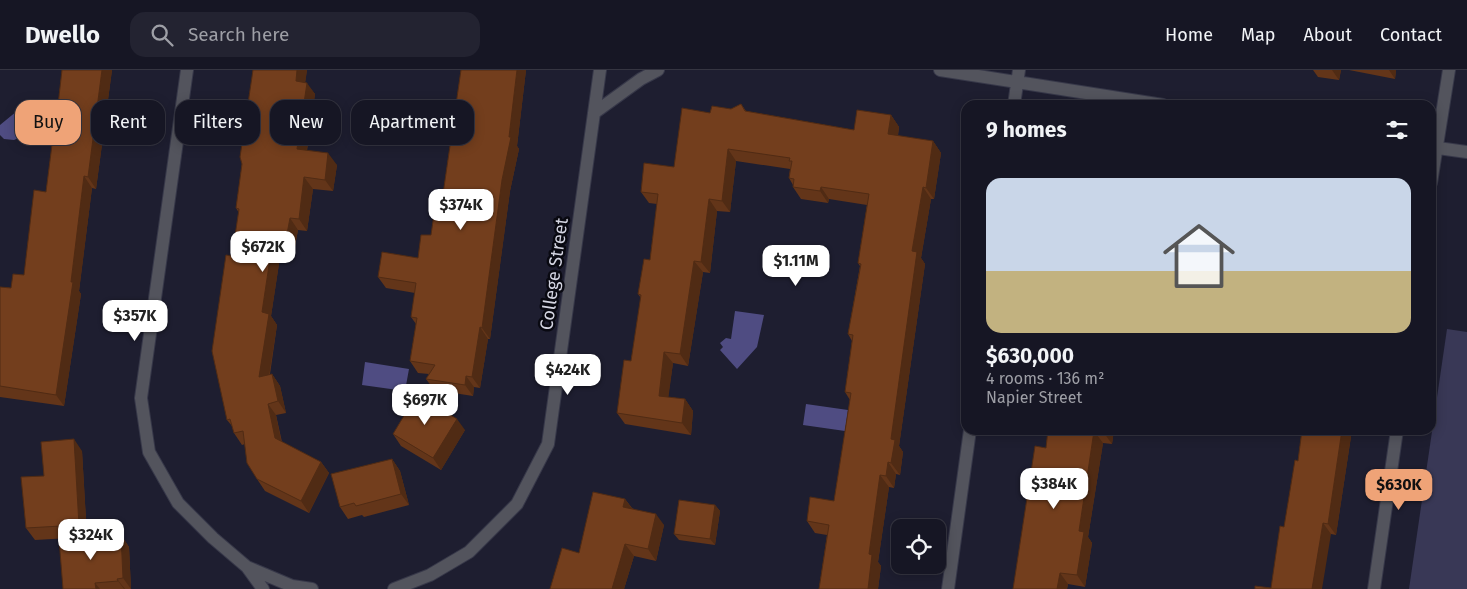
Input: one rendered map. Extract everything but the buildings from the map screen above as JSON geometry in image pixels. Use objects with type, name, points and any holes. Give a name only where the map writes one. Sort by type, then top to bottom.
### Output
[{"type":"street","points":[[187,70],[141,398],[149,452],[178,502],[213,538],[247,567],[263,589]]},
{"type":"street","name":"College Street","points":[[394,589],[430,575],[468,552],[517,504],[548,444],[600,70]]},
{"type":"street","points":[[594,113],[641,79],[658,70]]},
{"type":"street","points":[[940,70],[1018,76],[1138,100]]},
{"type":"street","points":[[1436,137],[1449,70]]},
{"type":"street","points":[[1015,100],[1018,76]]},
{"type":"street","points":[[1436,147],[1467,152]]},
{"type":"street","points":[[948,589],[969,435]]},
{"type":"street","points":[[1374,589],[1396,435]]},
{"type":"street","points":[[247,567],[292,586],[312,589]]},
{"type":"shaded area","points":[[15,113],[15,140],[4,139],[0,135],[0,125]]},
{"type":"shaded area","points":[[735,311],[764,315],[757,347],[737,369],[720,350],[723,347],[720,343],[726,338],[731,339]]},
{"type":"shaded area","points":[[1447,329],[1467,332],[1467,589],[1409,589],[1432,435],[1436,435],[1436,404]]},
{"type":"shaded area","points":[[365,362],[409,369],[405,391],[362,385]]},
{"type":"shaded area","points":[[806,404],[848,410],[845,431],[803,425]]}]
